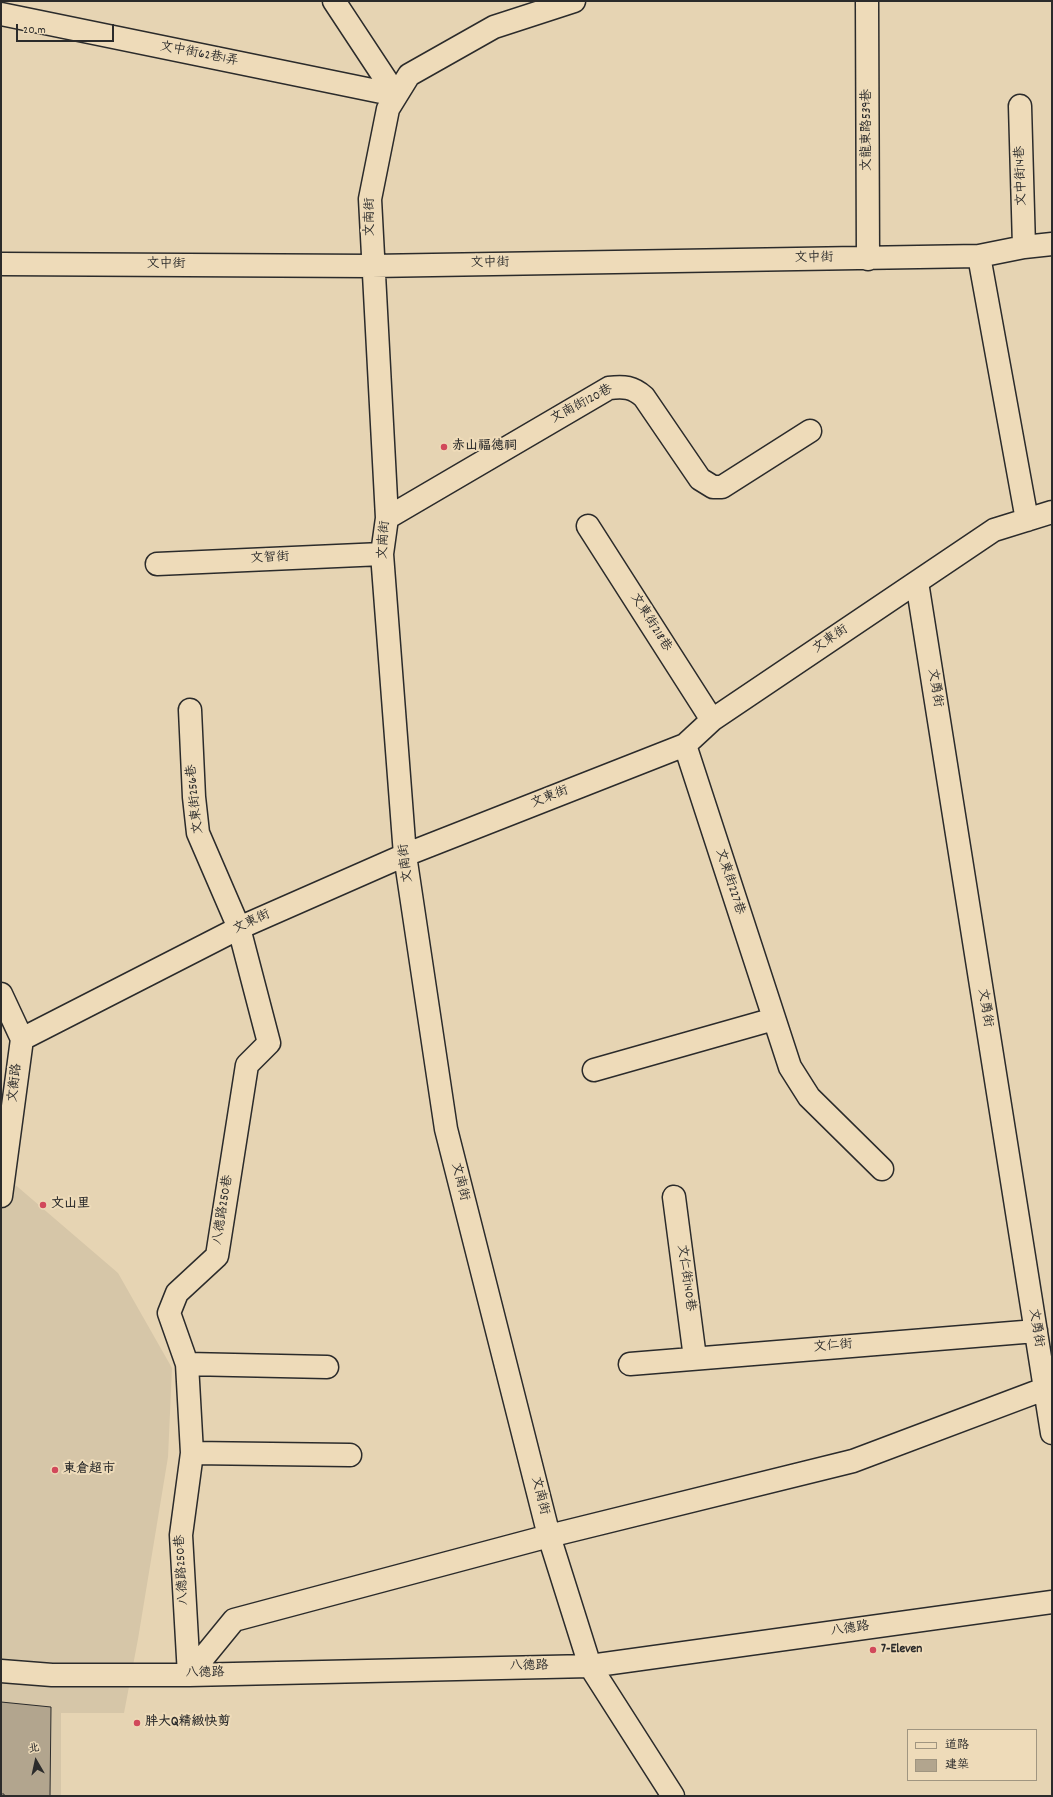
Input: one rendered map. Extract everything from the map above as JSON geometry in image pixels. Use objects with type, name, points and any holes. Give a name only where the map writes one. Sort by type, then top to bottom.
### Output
[{"type":"street","points":[[334,1],[396,95]]},
{"type":"street","name":"文南街","points":[[574,1],[494,27],[409,75],[388,109],[370,199],[372,266],[387,518],[382,554],[405,855],[446,1129],[549,1536],[590,1666],[673,1796]]},
{"type":"street","name":"文龍東路539巷","points":[[867,1],[868,258]]},
{"type":"street","name":"文中街62巷1弄","points":[[1,14],[396,95]]},
{"type":"street","name":"文中街14巷","points":[[1020,106],[1024,247]]},
{"type":"street","name":"文中街","points":[[1,264],[372,266],[978,256],[1024,247],[1052,244]]},
{"type":"street","points":[[978,256],[1027,520]]},
{"type":"street","name":"文南街120巷","points":[[387,518],[609,388],[622,386],[635,389],[644,397],[700,479],[713,487],[722,487],[810,431]]},
{"type":"street","name":"文東街","points":[[22,1039],[239,928],[405,855],[685,745],[712,720],[994,530],[1052,512]]},
{"type":"street","name":"文東街218巷","points":[[588,526],[712,720]]},
{"type":"street","name":"文智街","points":[[157,564],[382,554]]},
{"type":"street","name":"文勇街","points":[[917,582],[1036,1331],[1048,1387],[1052,1433]]},
{"type":"street","name":"文東街256巷","points":[[190,710],[194,797],[198,833],[239,928]]},
{"type":"street","name":"文東街227巷","points":[[685,745],[790,1067],[809,1097],[882,1169]]},
{"type":"street","name":"八德路250巷","points":[[190,1675],[180,1535],[192,1453],[186,1364],[169,1313],[177,1293],[217,1256],[247,1065],[269,1043],[239,928]]},
{"type":"street","points":[[1,994],[22,1039]]},
{"type":"street","points":[[594,1070],[774,1019]]},
{"type":"street","points":[[1,1031],[22,1039]]},
{"type":"street","name":"文衡路","points":[[1,1196],[22,1039]]},
{"type":"street","name":"文仁街140巷","points":[[674,1197],[695,1358]]},
{"type":"street","name":"文仁街","points":[[630,1364],[1036,1331]]},
{"type":"street","points":[[186,1364],[327,1367]]},
{"type":"street","points":[[190,1675],[234,1620],[549,1536],[853,1461],[1048,1387]]},
{"type":"street","points":[[192,1453],[350,1455]]},
{"type":"street","name":"八德路","points":[[1,1671],[52,1675],[190,1675],[590,1666],[1052,1602]]},
{"type":"shaded area","points":[[1,1179],[12,1182],[118,1273],[172,1368],[168,1457],[138,1639],[124,1713],[61,1713],[61,1796],[1,1796]]},
{"type":"building","points":[[1,1702],[51,1707],[50,1796],[4,1796],[4,1794],[1,1794]]},
{"type":"place","name":"赤山福德祠","points":[[444,447]]},
{"type":"place","name":"文山里","points":[[43,1205]]},
{"type":"place","name":"東倉超市","points":[[55,1470]]},
{"type":"place","name":"7-Eleven","points":[[873,1650]]},
{"type":"place","name":"胖大Q精緻快剪","points":[[137,1723]]}]
